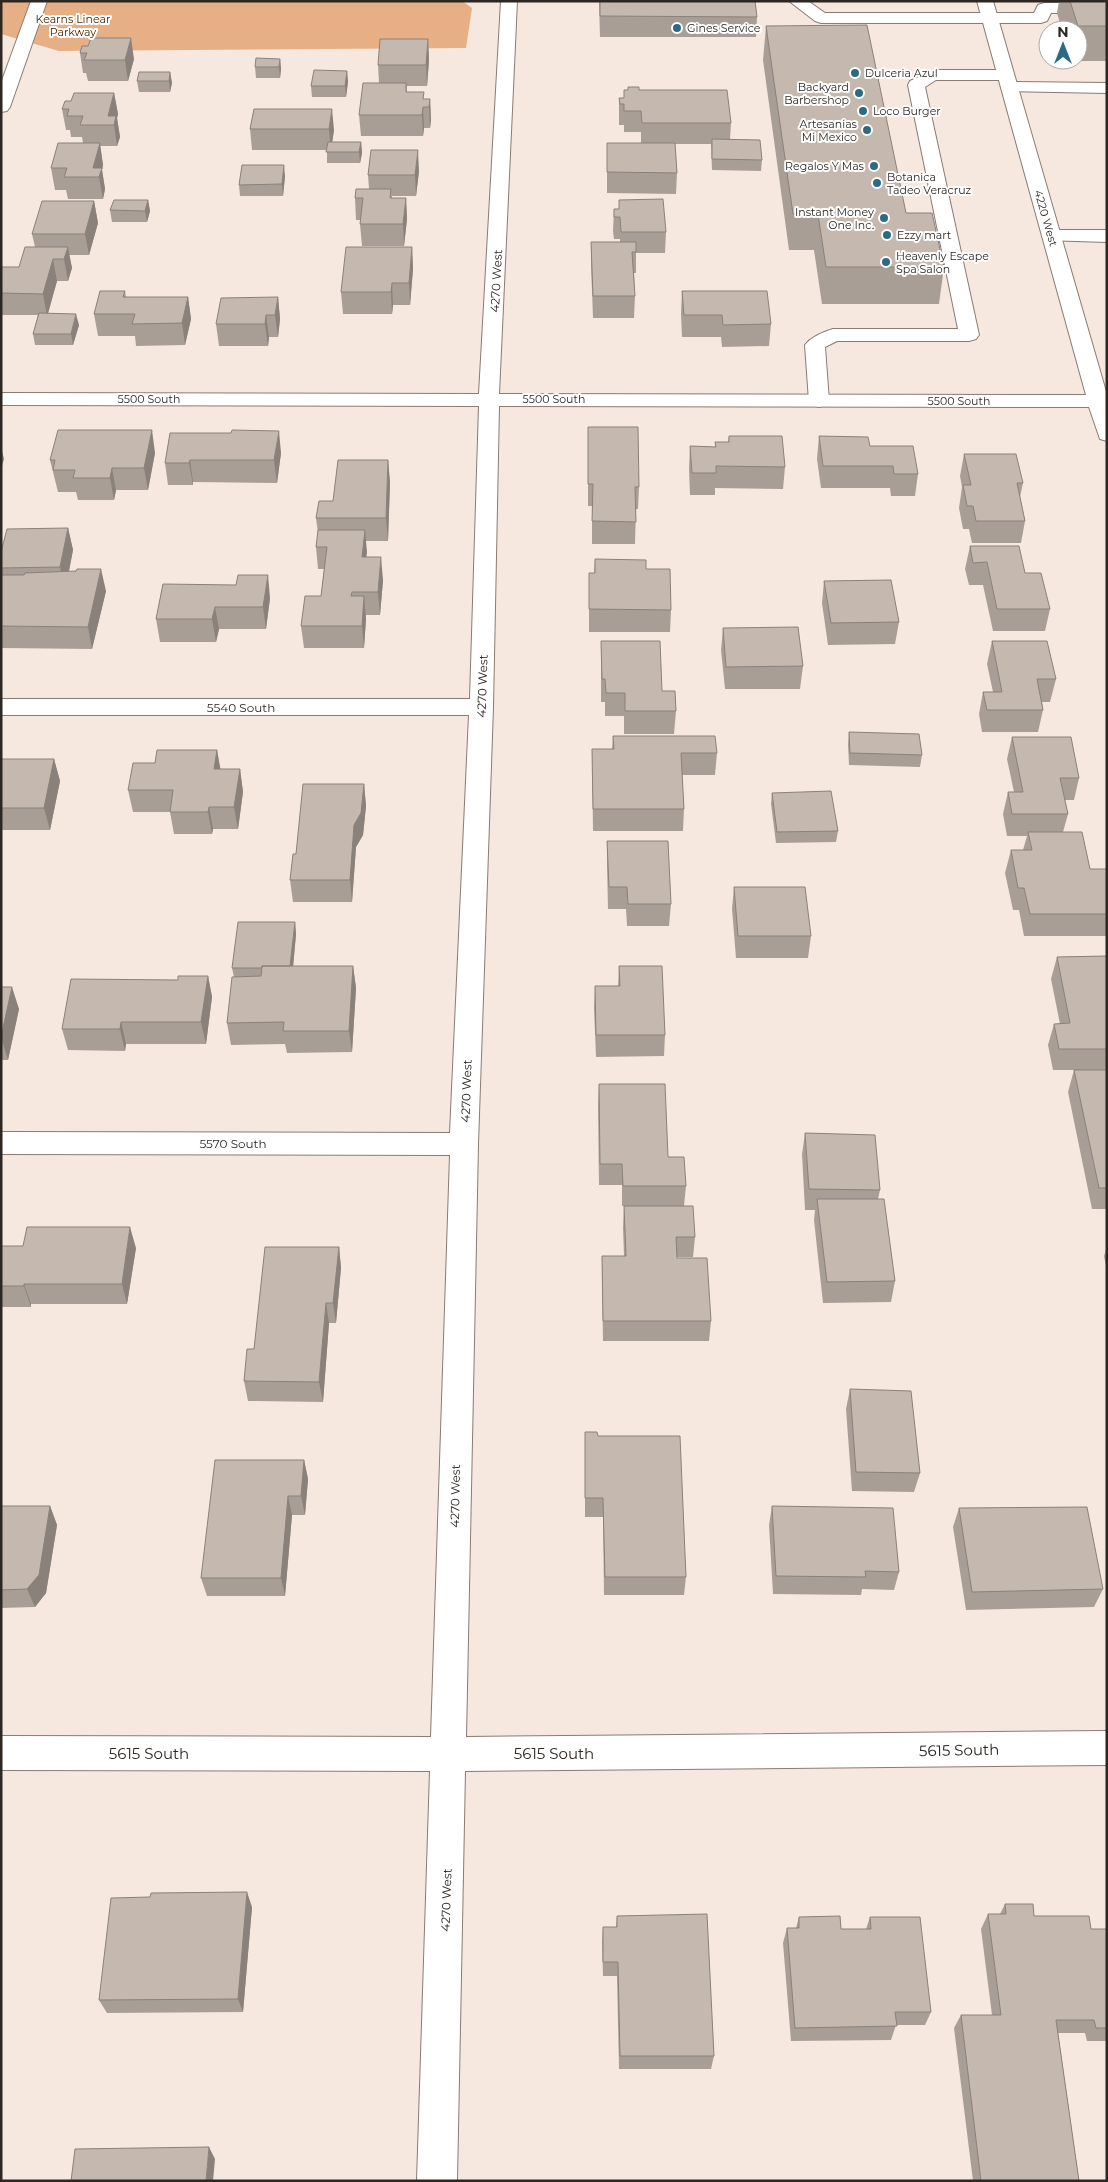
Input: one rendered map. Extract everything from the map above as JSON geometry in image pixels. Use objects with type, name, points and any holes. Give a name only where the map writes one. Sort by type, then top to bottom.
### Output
[{"type":"street","points":[[1,107],[39,1]]},
{"type":"street","name":"4270 West","points":[[437,2181],[450,1754],[464,1144],[481,707],[490,400],[509,1]]},
{"type":"street","points":[[797,1],[821,18],[987,9],[1041,18],[1044,8],[1107,8]]},
{"type":"street","name":"4220 West","points":[[987,9],[1051,236],[1102,401],[1107,434]]},
{"type":"street","points":[[819,401],[815,345],[832,336],[969,336],[916,85],[933,75],[1107,88]]},
{"type":"street","points":[[1051,236],[1107,236]]},
{"type":"street","name":"5500 South","points":[[1,399],[1102,401]]},
{"type":"street","name":"5540 South","points":[[1,707],[481,707]]},
{"type":"street","name":"5570 South","points":[[1,1143],[464,1144]]},
{"type":"street","name":"5615 South","points":[[1,1753],[450,1754],[1107,1748]]},
{"type":"green space","name":"Kearns Linear Parkway","points":[[1,1],[462,1],[472,8],[466,48],[59,51],[1,34]]},
{"type":"building","points":[[600,1],[755,1],[757,17],[600,16]]},
{"type":"building","points":[[1070,1],[1107,1],[1107,26],[1088,26],[1088,20],[1076,20]]},
{"type":"building","points":[[867,25],[906,213],[932,213],[944,267],[826,267],[818,214],[793,214],[766,26]]},
{"type":"building","points":[[91,38],[131,38],[125,60],[84,60],[87,53],[80,53],[82,46],[88,46]]},
{"type":"building","points":[[380,39],[428,39],[426,65],[378,65]]},
{"type":"building","points":[[256,58],[280,59],[279,67],[255,67]]},
{"type":"building","points":[[314,70],[347,71],[345,86],[311,86]]},
{"type":"building","points":[[139,72],[170,72],[169,81],[137,81]]},
{"type":"building","points":[[363,83],[406,83],[406,92],[424,92],[423,99],[430,99],[429,107],[423,107],[422,115],[359,115]]},
{"type":"building","points":[[628,87],[639,87],[639,90],[727,90],[731,123],[642,123],[641,111],[624,111],[624,104],[620,104],[619,98],[624,98],[624,90],[628,90]]},
{"type":"building","points":[[74,93],[114,93],[108,116],[116,116],[114,125],[80,125],[83,116],[67,116],[69,109],[62,109],[65,101],[71,101]]},
{"type":"building","points":[[254,109],[332,109],[329,129],[250,129]]},
{"type":"building","points":[[712,139],[760,140],[762,160],[712,159]]},
{"type":"building","points":[[328,142],[361,142],[359,152],[326,152]]},
{"type":"building","points":[[58,143],[100,143],[93,168],[102,168],[99,177],[64,177],[67,168],[51,168]]},
{"type":"building","points":[[607,143],[675,143],[677,173],[607,172]]},
{"type":"building","points":[[371,150],[418,150],[415,175],[368,175]]},
{"type":"building","points":[[242,165],[284,165],[282,184],[239,185]]},
{"type":"building","points":[[356,189],[391,189],[390,198],[406,198],[403,224],[360,224],[363,198],[355,198]]},
{"type":"building","points":[[663,199],[666,232],[621,232],[620,217],[614,217],[614,209],[619,209],[619,200]]},
{"type":"building","points":[[114,200],[148,200],[145,211],[110,210]]},
{"type":"building","points":[[42,201],[94,201],[85,234],[32,234]]},
{"type":"building","points":[[591,242],[636,242],[636,252],[632,252],[635,296],[593,296]]},
{"type":"building","points":[[25,247],[68,247],[64,259],[53,259],[43,294],[1,293],[2,267],[19,267]]},
{"type":"building","points":[[346,247],[412,247],[409,283],[392,283],[391,292],[341,292]]},
{"type":"building","points":[[100,291],[125,291],[123,297],[188,297],[182,323],[132,324],[135,314],[94,314]]},
{"type":"building","points":[[682,291],[767,291],[771,324],[723,325],[722,315],[684,315]]},
{"type":"building","points":[[278,297],[275,315],[266,315],[265,324],[216,324],[221,298]]},
{"type":"building","points":[[39,313],[76,314],[71,334],[33,334]]},
{"type":"building","points":[[588,427],[638,427],[639,487],[635,487],[636,522],[592,521],[593,484],[588,484]]},
{"type":"building","points":[[58,430],[152,430],[144,468],[112,468],[110,478],[73,478],[75,470],[53,470],[55,460],[50,460]]},
{"type":"building","points":[[232,430],[279,431],[274,460],[190,460],[189,463],[165,463],[170,433],[231,433]]},
{"type":"building","points":[[729,436],[782,436],[785,467],[716,466],[716,473],[692,473],[690,446],[716,447],[715,442],[729,442]]},
{"type":"building","points":[[819,436],[868,437],[870,446],[913,446],[918,474],[894,474],[893,466],[823,466]]},
{"type":"building","points":[[964,454],[1016,454],[1023,483],[1017,483],[1025,521],[976,521],[973,506],[967,506],[963,485],[971,485]]},
{"type":"building","points":[[338,460],[388,460],[386,518],[316,518],[319,501],[333,501]]},
{"type":"building","points":[[68,528],[60,567],[1,568],[1,552],[7,529]]},
{"type":"building","points":[[318,530],[365,530],[362,557],[381,557],[378,592],[352,592],[351,596],[364,596],[362,626],[301,626],[305,596],[321,596],[327,547],[316,547]]},
{"type":"building","points":[[970,546],[1019,546],[1025,573],[1041,573],[1050,609],[997,609],[987,562],[973,563]]},
{"type":"building","points":[[595,559],[646,560],[646,569],[670,569],[671,610],[589,609],[589,573],[595,573]]},
{"type":"building","points":[[77,569],[101,569],[88,627],[1,626],[1,575],[76,571]]},
{"type":"building","points":[[238,575],[268,575],[263,607],[215,607],[212,619],[156,619],[163,584],[236,585]]},
{"type":"building","points":[[891,580],[899,622],[831,623],[824,581]]},
{"type":"building","points":[[798,627],[803,666],[726,667],[723,628]]},
{"type":"building","points":[[601,641],[660,641],[662,691],[675,691],[676,711],[625,711],[625,693],[606,693],[605,679],[602,679]]},
{"type":"building","points":[[992,641],[1047,641],[1056,679],[1037,679],[1043,710],[987,710],[983,692],[1002,692]]},
{"type":"building","points":[[849,732],[919,734],[922,755],[850,753]]},
{"type":"building","points":[[613,736],[715,736],[717,753],[681,753],[684,809],[593,809],[592,749],[614,749]]},
{"type":"building","points":[[1012,737],[1071,737],[1079,778],[1060,778],[1068,814],[1012,814],[1008,792],[1023,792]]},
{"type":"building","points":[[157,750],[217,750],[214,769],[240,769],[234,807],[209,807],[208,812],[170,812],[173,790],[128,790],[133,763],[155,763]]},
{"type":"building","points":[[1,759],[54,759],[44,808],[1,808]]},
{"type":"building","points":[[303,784],[364,784],[361,813],[354,825],[350,880],[290,880],[293,854],[296,854]]},
{"type":"building","points":[[831,791],[838,831],[777,832],[772,793]]},
{"type":"building","points":[[1028,832],[1082,832],[1090,869],[1107,869],[1107,914],[1030,914],[1024,888],[1018,888],[1011,850],[1032,850]]},
{"type":"building","points":[[607,841],[668,841],[671,904],[628,904],[627,887],[609,887]]},
{"type":"building","points":[[734,887],[805,887],[811,936],[738,936]]},
{"type":"building","points":[[238,922],[295,922],[290,966],[232,968]]},
{"type":"building","points":[[1107,956],[1107,1049],[1059,1049],[1054,1024],[1070,1023],[1057,957]]},
{"type":"building","points":[[262,966],[353,966],[349,1031],[283,1031],[284,1022],[227,1023],[232,977],[261,976]]},
{"type":"building","points":[[619,966],[662,966],[665,1035],[596,1035],[595,986],[620,986]]},
{"type":"building","points":[[178,976],[208,976],[201,1022],[121,1022],[120,1029],[62,1029],[71,979],[178,980]]},
{"type":"building","points":[[1,987],[12,987],[1,1037]]},
{"type":"building","points":[[1074,1070],[1107,1070],[1107,1188],[1099,1188]]},
{"type":"building","points":[[599,1084],[665,1084],[668,1157],[684,1157],[686,1186],[623,1186],[622,1164],[600,1164]]},
{"type":"building","points":[[805,1133],[875,1135],[880,1190],[809,1189]]},
{"type":"building","points":[[817,1199],[884,1199],[895,1281],[827,1282]]},
{"type":"building","points":[[624,1206],[693,1206],[695,1237],[676,1237],[677,1258],[707,1258],[711,1321],[603,1321],[602,1256],[626,1256]]},
{"type":"building","points":[[27,1227],[130,1227],[122,1284],[24,1284],[24,1286],[1,1286],[1,1246],[23,1246]]},
{"type":"building","points":[[265,1247],[339,1247],[333,1303],[326,1303],[319,1382],[244,1381],[247,1349],[254,1349]]},
{"type":"building","points":[[850,1389],[911,1391],[920,1473],[856,1472]]},
{"type":"building","points":[[585,1432],[597,1432],[598,1436],[680,1436],[686,1577],[605,1577],[603,1498],[585,1498]]},
{"type":"building","points":[[215,1460],[304,1460],[301,1496],[288,1496],[281,1578],[201,1578]]},
{"type":"building","points":[[1,1506],[50,1506],[39,1575],[27,1589],[1,1590]]},
{"type":"building","points":[[772,1506],[893,1508],[899,1572],[865,1571],[866,1577],[776,1576]]},
{"type":"building","points":[[1087,1507],[1103,1589],[972,1592],[959,1508]]},
{"type":"building","points":[[247,1892],[238,1999],[99,2000],[111,1898],[150,1897],[151,1893]]},
{"type":"building","points":[[1005,1904],[1033,1904],[1034,1916],[1089,1916],[1091,1929],[1107,1929],[1107,2028],[1096,2028],[1094,2020],[1056,2020],[1079,2181],[981,2181],[961,2015],[1001,2015],[988,1914],[1006,1914]]},
{"type":"building","points":[[707,1914],[714,2056],[620,2056],[618,1962],[603,1962],[603,1927],[617,1927],[617,1916]]},
{"type":"building","points":[[840,1916],[841,1929],[871,1929],[870,1917],[920,1917],[931,2012],[895,2012],[897,2026],[795,2028],[787,1928],[799,1928],[799,1917]]},
{"type":"building","points":[[209,2147],[206,2181],[71,2181],[75,2149]]},
{"type":"place","name":"Gines Service","points":[[677,28]]},
{"type":"place","name":"Dulceria Azul","points":[[855,73]]},
{"type":"place","name":"Backyard Barbershop","points":[[859,93]]},
{"type":"place","name":"Loco Burger","points":[[863,111]]},
{"type":"place","name":"Artesanias Mi Mexico","points":[[867,130]]},
{"type":"place","name":"Regalos Y Mas","points":[[874,166]]},
{"type":"place","name":"Botanica Tadeo Veracruz","points":[[877,183]]},
{"type":"place","name":"Instant Money One Inc.","points":[[884,218]]},
{"type":"place","name":"Ezzy mart","points":[[887,235]]},
{"type":"place","name":"Heavenly Escape Spa Salon","points":[[886,262]]}]
